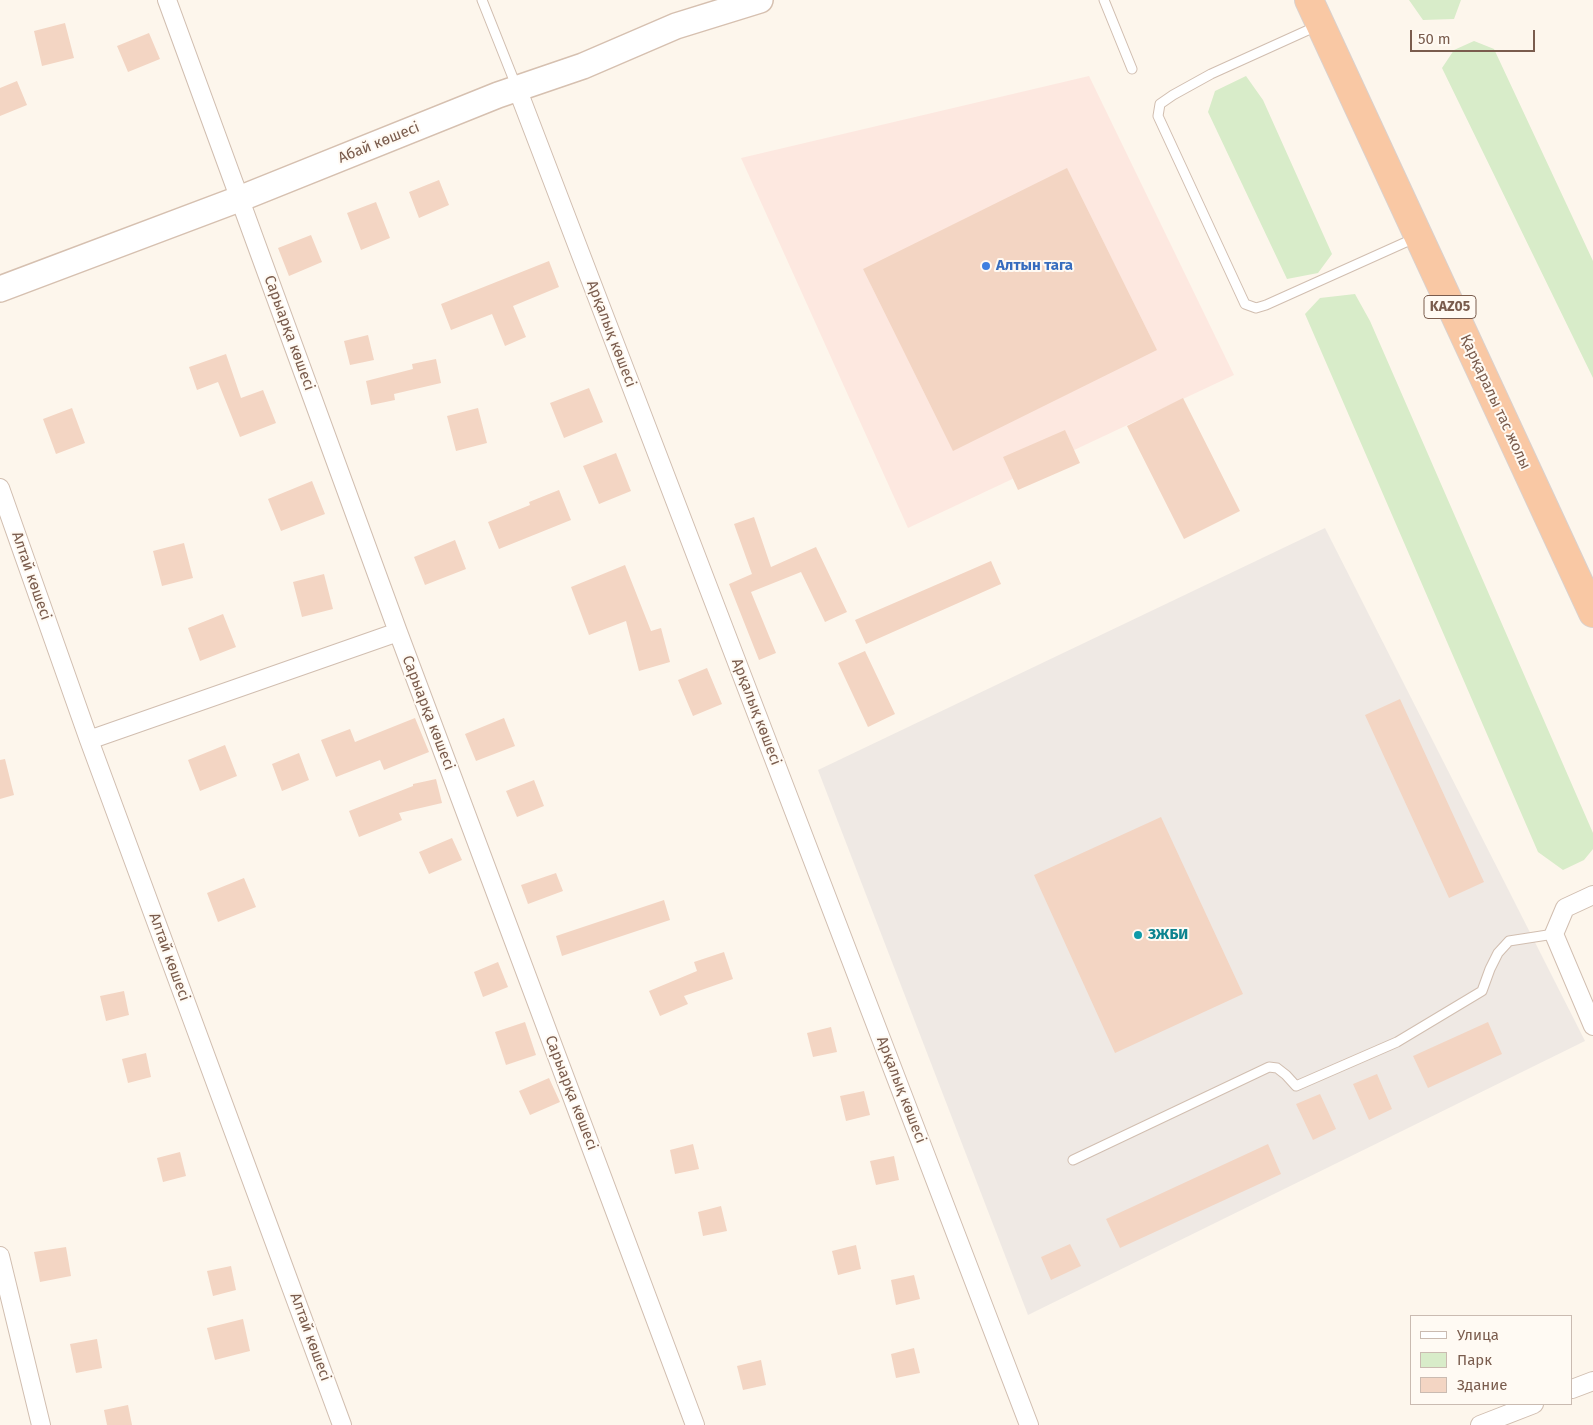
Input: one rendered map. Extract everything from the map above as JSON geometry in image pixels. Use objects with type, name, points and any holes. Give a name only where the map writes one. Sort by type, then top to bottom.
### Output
[{"type":"highway","name":"Қарқаралы тас жолы","points":[[1309,0],[1593,613]]},
{"type":"main road","name":"Абай көшесі","points":[[0,290],[518,88],[583,66],[676,26],[760,0]]},
{"type":"street","name":"Сарыарқа көшесі","points":[[166,0],[398,632],[695,1425]]},
{"type":"street","name":"Арқалық көшесі","points":[[518,88],[1029,1425]]},
{"type":"street","name":"Алтай көшесі","points":[[0,488],[89,740],[342,1425]]},
{"type":"street","points":[[89,740],[398,632]]},
{"type":"street","points":[[1593,895],[1565,908],[1554,934],[1593,1026]]},
{"type":"street","points":[[0,1256],[41,1425]]},
{"type":"street","points":[[1573,1389],[1593,1381]]},
{"type":"street","points":[[1480,1425],[1531,1405]]},
{"type":"lane","name":"Арқалық көшесі","points":[[482,0],[518,88]]},
{"type":"lane","points":[[1104,0],[1132,68]]},
{"type":"lane","points":[[1320,24],[1211,74],[1173,95],[1160,104],[1158,116],[1245,304],[1256,308],[1418,237]]},
{"type":"lane","points":[[1073,1160],[1269,1067],[1277,1068],[1296,1086],[1397,1042],[1482,991],[1498,953],[1509,941],[1554,934]]},
{"type":"shaded area","name":"Алтын тага","points":[[1089,76],[1234,375],[908,528],[741,158]]},
{"type":"shaded area","points":[[1325,528],[1585,1041],[1028,1315],[818,770]]},
{"type":"green space","points":[[1409,0],[1461,0],[1454,19],[1423,20]]},
{"type":"green space","points":[[1474,41],[1494,49],[1593,261],[1593,378],[1442,68],[1454,50]]},
{"type":"green space","points":[[1246,76],[1263,100],[1332,254],[1318,273],[1287,279],[1208,112],[1215,91]]},
{"type":"green space","points":[[1355,294],[1370,321],[1593,833],[1593,849],[1584,860],[1563,870],[1538,852],[1305,314],[1320,298]]},
{"type":"building","points":[[65,23],[74,58],[42,66],[34,31]]},
{"type":"building","points":[[149,33],[160,59],[128,72],[117,46]]},
{"type":"building","points":[[17,81],[27,105],[0,116],[0,88]]},
{"type":"building","points":[[1067,168],[1157,350],[953,451],[863,269]]},
{"type":"building","points":[[439,180],[449,205],[419,218],[409,192]]},
{"type":"building","points":[[376,202],[390,238],[361,250],[347,213]]},
{"type":"building","points":[[311,235],[322,262],[289,276],[278,248]]},
{"type":"building","points":[[549,261],[559,287],[513,306],[526,337],[505,346],[492,314],[451,330],[441,304]]},
{"type":"building","points":[[368,335],[374,360],[350,365],[344,341]]},
{"type":"building","points":[[226,354],[241,398],[263,390],[276,423],[240,437],[218,382],[197,390],[189,367]]},
{"type":"building","points":[[436,359],[441,383],[394,394],[395,400],[371,405],[366,381],[413,369],[412,364]]},
{"type":"building","points":[[589,388],[603,422],[564,438],[550,403]]},
{"type":"building","points":[[1183,398],[1240,511],[1184,539],[1127,426]]},
{"type":"building","points":[[72,408],[85,443],[56,454],[43,419]]},
{"type":"building","points":[[478,408],[487,443],[456,451],[447,416]]},
{"type":"building","points":[[1065,430],[1080,463],[1018,490],[1003,457]]},
{"type":"building","points":[[616,453],[631,491],[599,504],[583,466]]},
{"type":"building","points":[[312,481],[325,514],[281,531],[268,499]]},
{"type":"building","points":[[559,490],[571,520],[499,549],[488,522],[530,505],[529,502]]},
{"type":"building","points":[[754,517],[771,567],[816,547],[847,612],[825,622],[801,572],[751,592],[776,653],[759,660],[729,584],[752,574],[734,524]]},
{"type":"building","points":[[455,540],[466,569],[425,585],[414,557]]},
{"type":"building","points":[[184,543],[193,578],[162,586],[153,551]]},
{"type":"building","points":[[991,561],[1001,584],[866,644],[855,620]]},
{"type":"building","points":[[625,565],[651,631],[661,628],[670,662],[639,671],[626,621],[589,635],[571,587]]},
{"type":"building","points":[[324,574],[333,609],[302,617],[293,582]]},
{"type":"building","points":[[223,614],[236,647],[200,661],[188,628]]},
{"type":"building","points":[[865,651],[895,714],[868,727],[838,663]]},
{"type":"building","points":[[707,668],[722,704],[693,716],[678,680]]},
{"type":"building","points":[[1400,699],[1484,882],[1449,898],[1365,715]]},
{"type":"building","points":[[415,718],[429,752],[384,770],[380,760],[336,777],[321,740],[350,729],[355,742]]},
{"type":"building","points":[[504,718],[515,746],[476,761],[465,734]]},
{"type":"building","points":[[225,745],[237,776],[200,791],[188,760]]},
{"type":"building","points":[[299,753],[309,780],[282,791],[272,764]]},
{"type":"building","points":[[5,759],[14,795],[0,799],[0,760]]},
{"type":"building","points":[[436,779],[442,803],[399,813],[402,820],[359,837],[349,811],[413,786],[413,784]]},
{"type":"building","points":[[534,780],[544,806],[517,817],[506,791]]},
{"type":"building","name":"ЗЖБИ","points":[[1161,817],[1243,994],[1115,1053],[1034,875]]},
{"type":"building","points":[[452,838],[462,860],[429,874],[419,852]]},
{"type":"building","points":[[556,873],[563,891],[528,904],[521,885]]},
{"type":"building","points":[[244,878],[256,907],[218,922],[207,893]]},
{"type":"building","points":[[664,900],[670,920],[562,956],[556,936]]},
{"type":"building","points":[[724,952],[733,979],[684,996],[688,1004],[660,1016],[649,991],[697,971],[694,962]]},
{"type":"building","points":[[498,962],[508,987],[483,997],[474,972]]},
{"type":"building","points":[[124,991],[129,1015],[106,1021],[100,996]]},
{"type":"building","points":[[525,1022],[536,1055],[506,1065],[495,1032]]},
{"type":"building","points":[[1488,1022],[1502,1054],[1428,1088],[1413,1056]]},
{"type":"building","points":[[831,1027],[837,1052],[813,1057],[807,1033]]},
{"type":"building","points":[[146,1053],[151,1077],[128,1083],[122,1059]]},
{"type":"building","points":[[1377,1074],[1392,1109],[1369,1120],[1353,1084]]},
{"type":"building","points":[[549,1078],[560,1102],[530,1115],[519,1091]]},
{"type":"building","points":[[864,1091],[870,1115],[846,1121],[840,1096]]},
{"type":"building","points":[[1320,1094],[1336,1129],[1313,1140],[1296,1104]]},
{"type":"building","points":[[693,1144],[699,1169],[675,1174],[670,1150]]},
{"type":"building","points":[[1268,1144],[1281,1174],[1120,1248],[1106,1219]]},
{"type":"building","points":[[180,1152],[186,1176],[163,1182],[157,1158]]},
{"type":"building","points":[[894,1156],[899,1180],[876,1185],[870,1161]]},
{"type":"building","points":[[721,1206],[727,1231],[703,1236],[698,1212]]},
{"type":"building","points":[[1070,1244],[1081,1266],[1051,1280],[1041,1257]]},
{"type":"building","points":[[856,1245],[861,1269],[838,1275],[832,1251]]},
{"type":"building","points":[[66,1247],[71,1276],[40,1282],[34,1252]]},
{"type":"building","points":[[231,1266],[236,1290],[213,1296],[207,1271]]},
{"type":"building","points":[[914,1275],[920,1299],[896,1305],[891,1280]]},
{"type":"building","points":[[243,1319],[250,1351],[215,1360],[207,1328]]},
{"type":"building","points":[[97,1339],[102,1368],[76,1373],[70,1344]]},
{"type":"building","points":[[914,1348],[920,1373],[896,1378],[891,1354]]},
{"type":"building","points":[[761,1360],[766,1385],[743,1390],[737,1366]]},
{"type":"building","points":[[128,1405],[132,1425],[107,1425],[104,1410]]},
{"type":"place","name":"Алтын тага","points":[[986,266]]},
{"type":"place","name":"ЗЖБИ","points":[[1138,935]]}]
